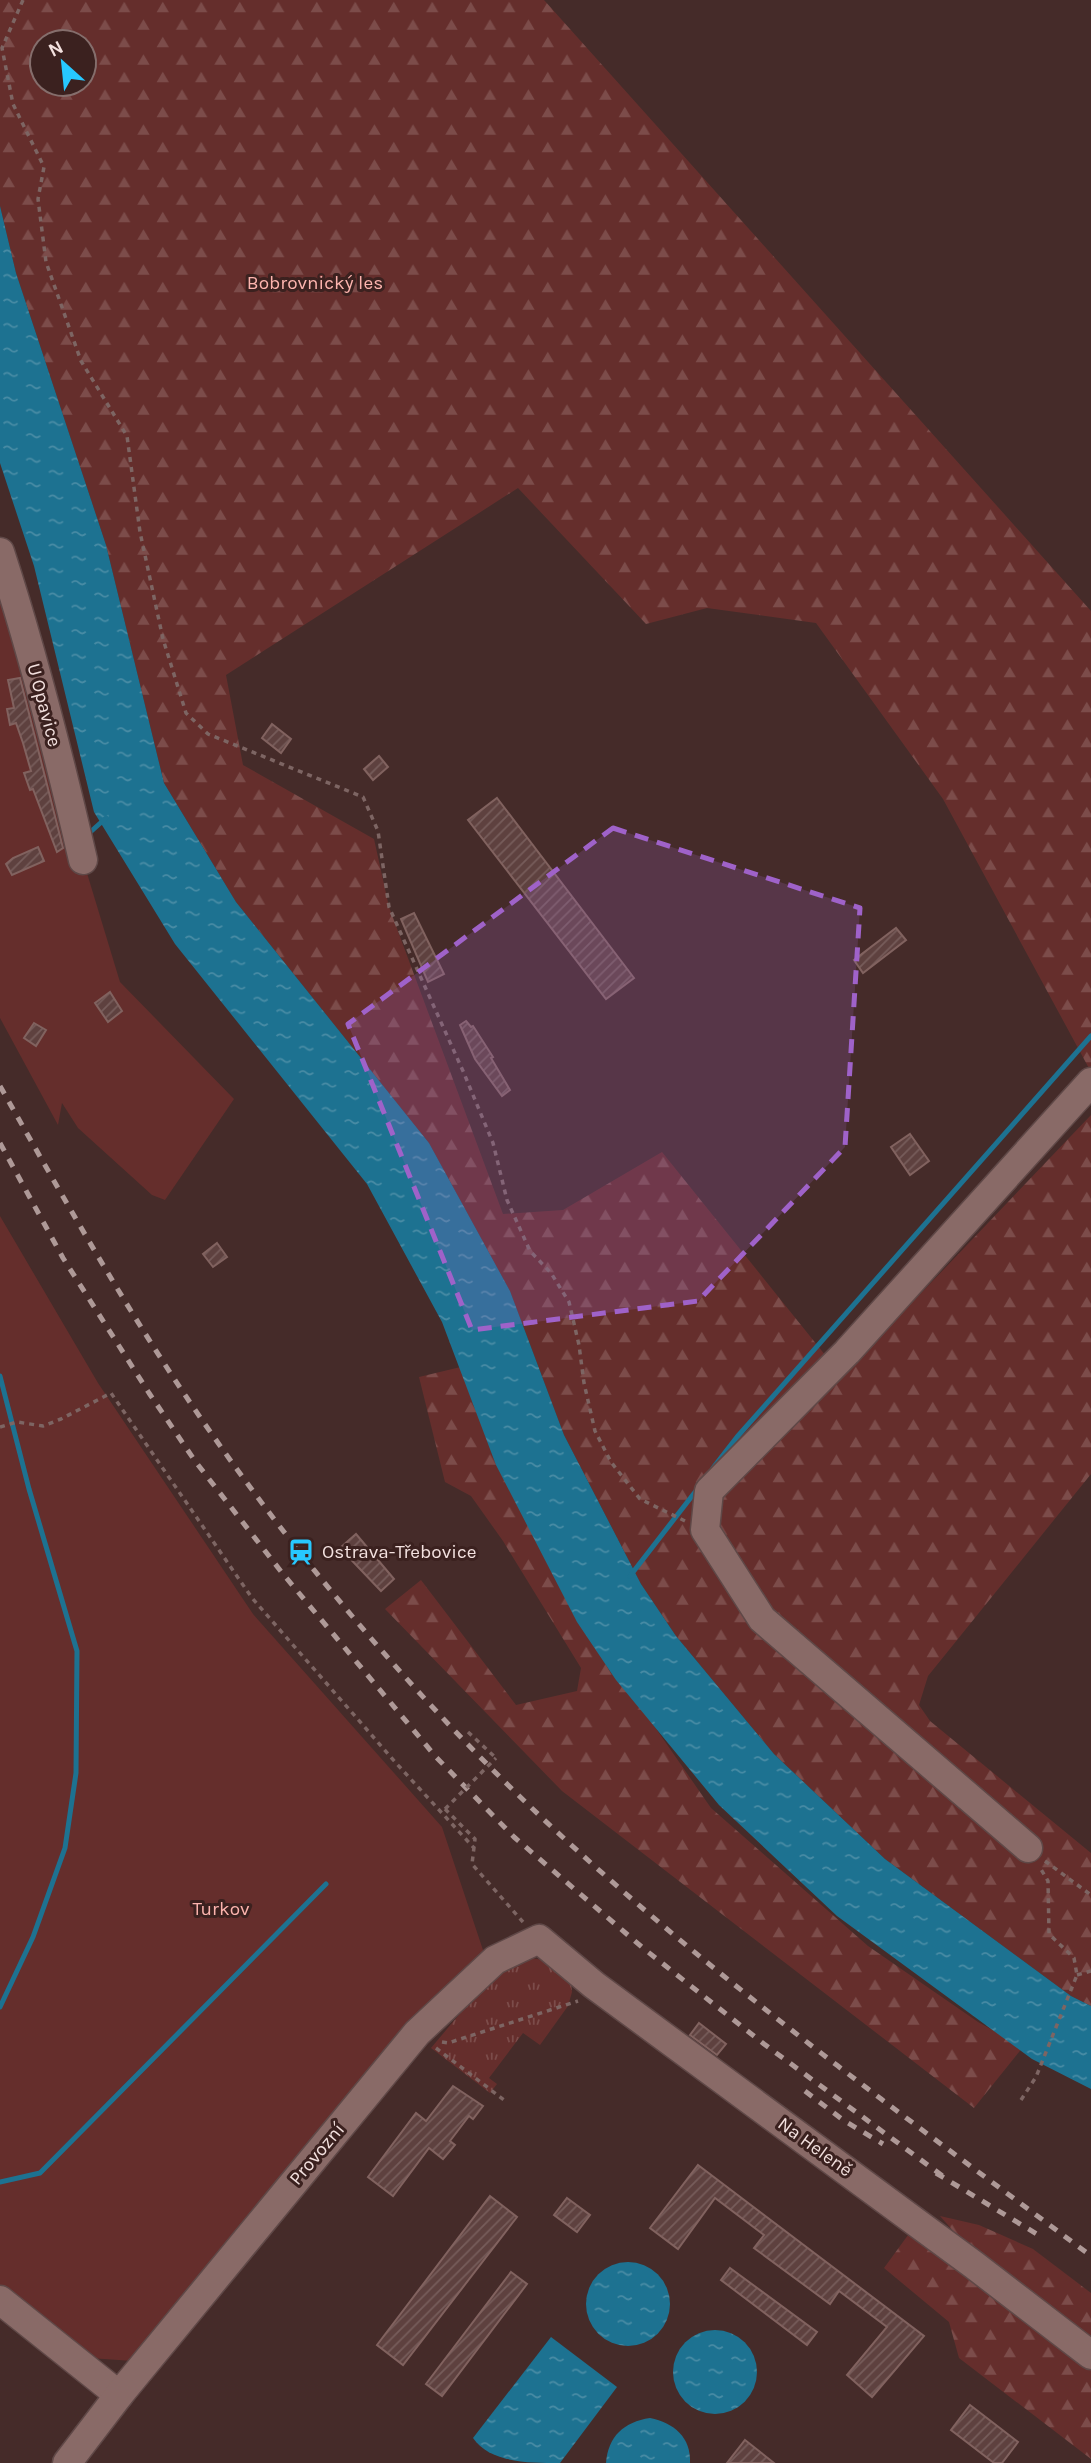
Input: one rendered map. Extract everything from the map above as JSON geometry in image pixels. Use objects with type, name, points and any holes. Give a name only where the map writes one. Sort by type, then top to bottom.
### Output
[{"type":"street","name":"U Opavice","points":[[0,552],[24,628],[83,860]]},
{"type":"street","points":[[1028,1848],[762,1619],[705,1531],[709,1490],[847,1352],[1091,1082]]},
{"type":"street","name":"Na Heleně","points":[[539,1939],[594,1985],[974,2265],[1091,2355]]},
{"type":"street","name":"Provozní","points":[[67,2463],[119,2395],[417,2033],[495,1959],[539,1939]]},
{"type":"street","points":[[0,2300],[119,2395]]},
{"type":"path","points":[[23,0],[2,48],[13,104],[44,167],[38,199],[46,262],[81,361],[127,436],[140,532],[163,639],[186,713],[208,734],[363,797],[378,831],[389,907],[493,1143],[507,1200],[530,1251],[551,1273],[569,1302],[595,1431],[611,1462],[640,1499],[705,1531]]},
{"type":"path","points":[[0,1427],[17,1422],[43,1426],[111,1393],[252,1598],[474,1848]]},
{"type":"path","points":[[468,1732],[496,1758],[446,1809],[475,1839],[471,1864],[539,1939]]},
{"type":"path","points":[[1028,1848],[1091,1895]]},
{"type":"path","points":[[1021,2100],[1036,2077],[1077,1975],[1074,1958],[1049,1934],[1048,1881],[1028,1848]]},
{"type":"path","points":[[1077,1975],[1091,1971]]},
{"type":"path","points":[[504,2099],[433,2043],[448,2043],[582,2000]]},
{"type":"highlighted area","points":[[613,828],[860,908],[845,1147],[698,1301],[472,1330],[348,1024]]},
{"type":"green space","name":"Bobrovnický les","points":[[0,0],[544,0],[1091,611],[1091,1072],[943,799],[816,623],[707,608],[646,624],[518,488],[226,675],[243,765],[374,839],[389,907],[503,1214],[563,1210],[662,1152],[842,1376],[1091,1115],[1091,1474],[928,1676],[919,1705],[930,1721],[1091,1853],[1091,2006],[1071,1996],[885,1859],[774,1754],[676,1636],[641,1584],[564,1435],[510,1291],[429,1143],[236,902],[164,783],[106,545],[16,273],[0,206]]},
{"type":"green space","points":[[0,586],[120,982],[234,1099],[165,1200],[152,1195],[78,1128],[62,1103],[58,1125],[0,1018]]},
{"type":"green space","name":"Turkov","points":[[0,1216],[98,1383],[253,1614],[442,1827],[486,1959],[133,2361],[89,2358],[0,2285]]},
{"type":"green space","points":[[469,1365],[582,1622],[711,1808],[868,1946],[978,2022],[1023,2047],[974,2108],[562,1791],[385,1609],[421,1580],[516,1705],[577,1691],[581,1668],[503,1541],[471,1496],[445,1482],[419,1377]]},
{"type":"green space","points":[[531,1958],[544,1960],[571,1983],[572,1992],[568,2006],[540,2045],[523,2033],[489,2078],[497,2084],[490,2093],[431,2048],[479,1991],[495,1977]]},
{"type":"green space","points":[[940,2216],[979,2225],[1033,2249],[1091,2293],[1091,2345],[977,2258]]},
{"type":"green space","points":[[911,2231],[1091,2368],[1091,2459],[959,2358],[949,2322],[884,2268]]},
{"type":"water","points":[[0,206],[16,273],[106,545],[164,783],[236,902],[429,1143],[510,1291],[564,1435],[641,1584],[676,1636],[774,1754],[885,1859],[1071,1996],[1091,2006],[1091,2089],[1032,2059],[837,1916],[719,1805],[616,1680],[577,1622],[496,1465],[442,1322],[367,1184],[175,944],[94,812],[34,566],[0,463]]},
{"type":"water","points":[[628,2262],[644,2265],[658,2274],[667,2288],[670,2304],[667,2320],[658,2334],[644,2343],[628,2346],[612,2343],[598,2334],[589,2320],[586,2304],[589,2288],[598,2274],[612,2265]]},
{"type":"water","points":[[715,2330],[731,2333],[745,2342],[754,2356],[757,2372],[754,2388],[745,2402],[731,2411],[715,2414],[699,2411],[685,2402],[676,2388],[673,2372],[676,2356],[685,2342],[699,2333]]},
{"type":"water","points":[[551,2337],[617,2387],[560,2463],[523,2462],[489,2452],[473,2438]]},
{"type":"water","points":[[650,2418],[667,2423],[679,2433],[688,2446],[690,2463],[606,2463],[610,2445],[619,2432],[632,2423]]},
{"type":"building","points":[[20,678],[63,848],[57,852],[33,789],[30,790],[24,773],[31,771],[16,723],[10,725],[7,709],[14,708],[8,680]]},
{"type":"building","points":[[272,724],[291,739],[281,753],[262,738]]},
{"type":"building","points":[[379,756],[388,767],[373,780],[364,769]]},
{"type":"building","points":[[497,798],[634,978],[606,999],[468,820]]},
{"type":"building","points":[[38,847],[44,861],[12,875],[6,864]]},
{"type":"building","points":[[414,913],[444,974],[428,982],[401,919]]},
{"type":"building","points":[[896,928],[906,940],[863,973],[854,960]]},
{"type":"building","points":[[110,992],[122,1011],[108,1022],[95,1003]]},
{"type":"building","points":[[466,1021],[473,1026],[493,1057],[491,1058],[510,1090],[502,1096],[475,1059],[460,1025]]},
{"type":"building","points":[[34,1023],[46,1030],[36,1046],[24,1038]]},
{"type":"building","points":[[910,1134],[929,1161],[910,1175],[891,1147]]},
{"type":"building","points":[[217,1243],[227,1257],[213,1267],[203,1254]]},
{"type":"building","points":[[356,1534],[394,1579],[381,1591],[340,1548]]},
{"type":"building","points":[[699,2023],[726,2044],[717,2055],[690,2035]]},
{"type":"building","points":[[453,2086],[483,2106],[473,2119],[469,2116],[450,2141],[455,2145],[443,2159],[429,2148],[393,2196],[368,2177],[416,2113],[426,2121]]},
{"type":"building","points":[[698,2165],[924,2336],[872,2397],[847,2375],[887,2327],[839,2291],[830,2304],[754,2248],[764,2235],[715,2198],[678,2249],[650,2228]]},
{"type":"building","points":[[490,2196],[517,2217],[403,2365],[377,2345]]},
{"type":"building","points":[[567,2198],[590,2215],[577,2232],[554,2215]]},
{"type":"building","points":[[730,2268],[817,2332],[807,2345],[721,2280]]},
{"type":"building","points":[[511,2272],[527,2284],[442,2396],[426,2384]]},
{"type":"building","points":[[970,2405],[1018,2442],[1002,2463],[994,2463],[951,2430]]},
{"type":"building","points":[[745,2440],[774,2463],[727,2463]]},
{"type":"waterway","points":[[87,835],[106,818]]},
{"type":"waterway","points":[[713,1468],[737,1437],[1091,1036]]},
{"type":"waterway","points":[[0,1376],[29,1489],[77,1651],[76,1773],[65,1848],[33,1937],[0,2007]]},
{"type":"waterway","points":[[630,1576],[699,1487]]},
{"type":"waterway","points":[[0,2182],[40,2173],[326,1884]]},
{"type":"railway","points":[[0,1086],[130,1310],[216,1440],[328,1587],[452,1728],[604,1875],[739,1989],[1091,2256]]},
{"type":"railway","points":[[0,1143],[63,1258],[195,1461],[283,1574],[436,1757],[514,1837],[643,1948],[764,2044],[944,2177]]},
{"type":"railway","points":[[805,2091],[843,2120],[883,2144]]},
{"type":"railway","points":[[936,2173],[1040,2236]]},
{"type":"place","name":"Ostrava-Třebovice","points":[[301,1552]]}]
